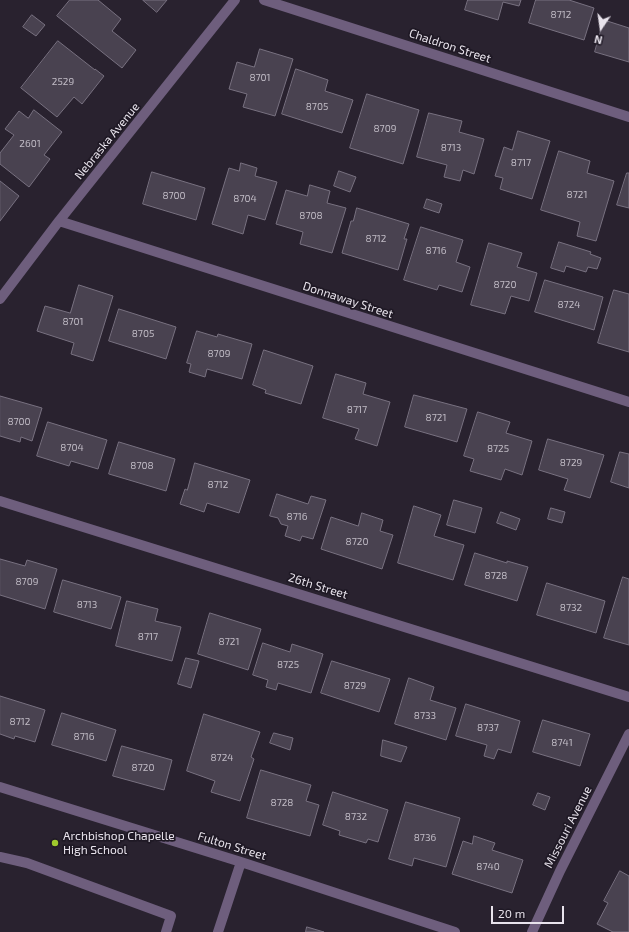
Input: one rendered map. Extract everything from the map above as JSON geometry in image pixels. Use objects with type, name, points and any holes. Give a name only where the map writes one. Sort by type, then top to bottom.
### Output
[{"type":"street","name":"Nebraska Avenue","points":[[0,298],[59,221],[235,0]]},
{"type":"street","name":"Chaldron Street","points":[[264,0],[629,117]]},
{"type":"street","name":"Donnaway Street","points":[[59,221],[629,402]]},
{"type":"street","name":"26th Street","points":[[0,501],[629,697]]},
{"type":"street","name":"Missouri Avenue","points":[[532,932],[560,871],[629,734]]},
{"type":"street","name":"Fulton Street","points":[[0,787],[241,862],[455,932]]},
{"type":"street","points":[[0,857],[27,863],[171,916],[166,932]]},
{"type":"street","points":[[218,932],[241,862]]},
{"type":"building","points":[[70,0],[98,0],[121,19],[112,31],[136,50],[122,68],[57,16]]},
{"type":"building","points":[[143,0],[167,0],[157,12]]},
{"type":"building","points":[[468,0],[521,0],[519,6],[503,2],[498,20],[465,10]]},
{"type":"building","points":[[536,0],[569,0],[594,8],[584,40],[529,23]]},
{"type":"building","points":[[32,15],[45,25],[36,36],[23,27]]},
{"type":"building","points":[[604,20],[629,28],[629,62],[595,52]]},
{"type":"building","points":[[58,41],[104,76],[82,104],[74,97],[57,117],[21,88]]},
{"type":"building","points":[[260,49],[293,59],[275,116],[243,107],[247,94],[229,89],[237,62],[254,67]]},
{"type":"building","points":[[296,69],[328,80],[325,91],[353,100],[342,133],[282,114]]},
{"type":"building","points":[[367,94],[419,110],[403,164],[350,148]]},
{"type":"building","points":[[34,110],[62,132],[44,155],[50,159],[29,187],[0,164],[0,153],[14,135],[5,129],[19,111],[28,118]]},
{"type":"building","points":[[429,113],[462,121],[459,132],[484,139],[474,174],[463,170],[460,181],[444,177],[447,165],[417,157]]},
{"type":"building","points":[[518,131],[550,141],[532,199],[500,189],[503,178],[495,176],[504,147],[512,150]]},
{"type":"building","points":[[559,151],[590,161],[587,173],[614,181],[596,241],[577,236],[580,222],[541,210]]},
{"type":"building","points":[[241,163],[257,168],[255,176],[277,182],[265,220],[248,215],[243,234],[212,224],[229,168],[239,171]]},
{"type":"building","points":[[339,171],[356,177],[350,192],[334,186]]},
{"type":"building","points":[[152,172],[205,188],[196,220],[143,204]]},
{"type":"building","points":[[627,173],[629,173],[629,208],[617,205]]},
{"type":"building","points":[[0,181],[19,196],[0,221]]},
{"type":"building","points":[[310,185],[330,191],[327,203],[346,208],[332,253],[300,244],[303,232],[276,224],[286,190],[307,196]]},
{"type":"building","points":[[427,199],[442,204],[439,213],[424,208]]},
{"type":"building","points":[[357,208],[409,224],[404,239],[407,239],[398,270],[342,253],[351,221],[353,221]]},
{"type":"building","points":[[421,227],[463,240],[456,262],[470,267],[462,292],[439,285],[437,290],[404,280]]},
{"type":"building","points":[[559,242],[591,252],[590,254],[601,258],[597,269],[588,267],[586,272],[566,266],[564,272],[551,268]]},
{"type":"building","points":[[489,243],[522,253],[517,267],[537,273],[529,301],[511,296],[505,314],[471,305]]},
{"type":"building","points":[[545,280],[603,297],[594,330],[535,312]]},
{"type":"building","points":[[79,285],[113,296],[93,361],[71,354],[74,343],[37,331],[45,306],[70,313]]},
{"type":"building","points":[[614,290],[629,294],[629,352],[598,343]]},
{"type":"building","points":[[119,309],[176,327],[166,359],[109,341]]},
{"type":"building","points":[[197,331],[217,337],[218,334],[252,344],[242,379],[207,369],[205,377],[189,372],[191,364],[187,363]]},
{"type":"building","points":[[264,350],[313,366],[301,404],[265,393],[266,390],[253,385]]},
{"type":"building","points":[[336,374],[366,383],[363,394],[390,402],[377,446],[355,439],[359,429],[323,418]]},
{"type":"building","points":[[414,395],[467,409],[457,442],[405,427]]},
{"type":"building","points":[[0,396],[42,408],[32,441],[21,437],[20,442],[0,436]]},
{"type":"building","points":[[478,412],[510,422],[506,433],[532,441],[522,475],[505,469],[501,480],[470,471],[474,459],[464,456]]},
{"type":"building","points":[[48,422],[107,440],[98,469],[71,461],[69,466],[37,456]]},
{"type":"building","points":[[548,439],[604,455],[590,498],[564,490],[568,479],[539,470]]},
{"type":"building","points":[[119,442],[175,459],[166,491],[109,474]]},
{"type":"building","points":[[620,452],[629,454],[629,488],[611,482]]},
{"type":"building","points":[[195,463],[250,480],[239,513],[207,503],[204,512],[180,504],[185,489],[187,490]]},
{"type":"building","points":[[277,494],[308,504],[311,496],[326,500],[313,539],[302,536],[300,541],[285,536],[288,526],[281,524],[278,518],[270,516]]},
{"type":"building","points":[[454,500],[482,508],[475,533],[447,525]]},
{"type":"building","points":[[414,506],[441,515],[434,536],[464,545],[453,580],[398,563]]},
{"type":"building","points":[[551,508],[565,512],[562,523],[548,519]]},
{"type":"building","points":[[501,512],[520,519],[516,530],[497,523]]},
{"type":"building","points":[[362,513],[383,520],[380,531],[393,535],[382,569],[321,549],[331,517],[358,526]]},
{"type":"building","points":[[475,553],[507,563],[507,561],[528,567],[517,601],[465,585]]},
{"type":"building","points":[[0,559],[25,566],[27,560],[57,569],[45,609],[0,595]]},
{"type":"building","points":[[623,577],[629,579],[629,645],[604,638]]},
{"type":"building","points":[[63,580],[121,597],[111,629],[54,612]]},
{"type":"building","points":[[547,583],[605,601],[596,633],[537,615]]},
{"type":"building","points":[[127,601],[158,609],[155,621],[181,627],[172,661],[116,646]]},
{"type":"building","points":[[210,613],[261,629],[248,670],[198,654]]},
{"type":"building","points":[[263,643],[290,652],[292,644],[323,654],[311,693],[278,683],[276,690],[266,687],[268,680],[253,675]]},
{"type":"building","points":[[186,658],[199,661],[191,688],[178,684]]},
{"type":"building","points":[[332,661],[390,679],[379,712],[321,693]]},
{"type":"building","points":[[409,678],[434,687],[430,700],[456,708],[446,740],[395,724]]},
{"type":"building","points":[[0,696],[45,710],[35,742],[15,736],[14,739],[0,734]]},
{"type":"building","points":[[466,704],[520,721],[511,753],[498,749],[494,759],[484,756],[487,745],[456,736]]},
{"type":"building","points":[[62,713],[116,730],[106,761],[52,745]]},
{"type":"building","points":[[204,714],[260,732],[251,757],[254,759],[240,801],[211,792],[215,781],[187,771]]},
{"type":"building","points":[[543,720],[590,734],[580,766],[533,752]]},
{"type":"building","points":[[274,733],[293,738],[290,750],[270,743]]},
{"type":"building","points":[[383,740],[407,747],[401,762],[381,756]]},
{"type":"building","points":[[122,746],[172,760],[164,790],[113,776]]},
{"type":"building","points":[[261,770],[311,785],[306,801],[319,805],[310,836],[247,818]]},
{"type":"building","points":[[333,792],[388,810],[378,842],[368,839],[366,843],[339,835],[340,831],[323,825]]},
{"type":"building","points":[[538,793],[550,797],[545,810],[533,805]]},
{"type":"building","points":[[406,802],[460,818],[446,867],[414,858],[412,866],[389,859]]},
{"type":"building","points":[[474,836],[495,843],[492,850],[523,860],[512,893],[452,874],[463,841],[472,844]]},
{"type":"building","points":[[620,871],[629,876],[629,932],[613,932],[597,924],[608,903],[604,901]]},
{"type":"building","points":[[307,927],[324,932],[306,932]]},
{"type":"place","name":"Archbishop Chapelle High School","points":[[55,843]]}]
